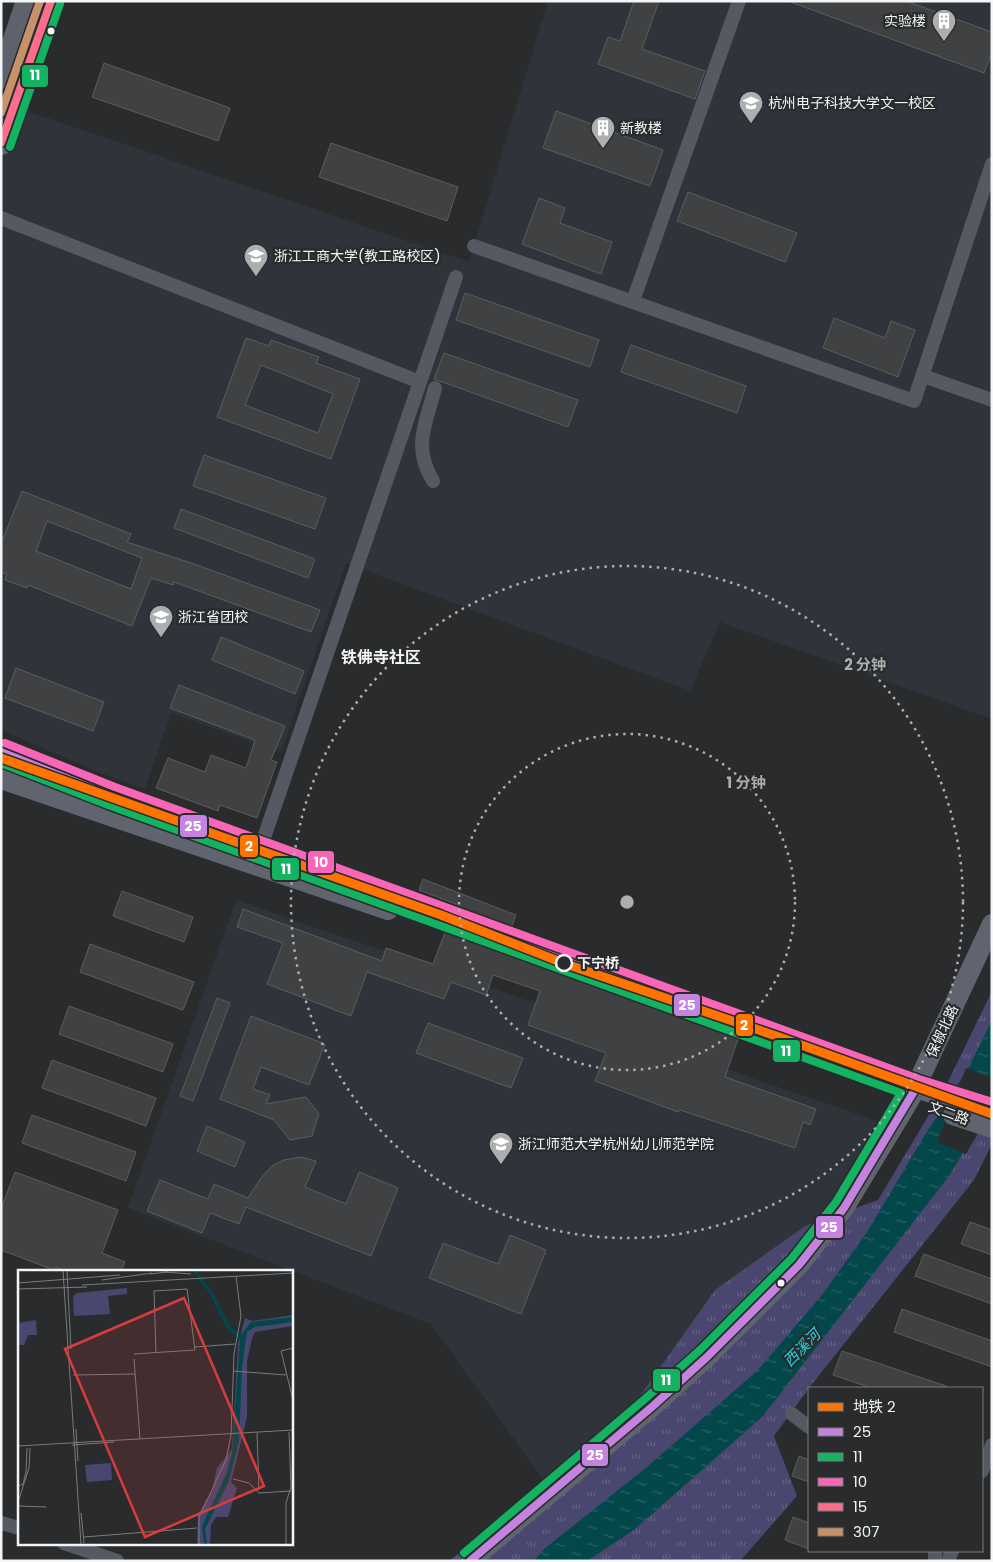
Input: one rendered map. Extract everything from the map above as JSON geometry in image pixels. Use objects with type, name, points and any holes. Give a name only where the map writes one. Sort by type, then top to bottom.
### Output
[{"type":"main road","points":[[1,78],[27,1]]},
{"type":"main road","points":[[1,144],[51,1]]},
{"type":"main road","name":"文二路","points":[[1,752],[258,856],[991,1123]]},
{"type":"main road","name":"文二路","points":[[1,778],[258,856]]},
{"type":"main road","name":"保俶北路","points":[[470,1561],[653,1406],[707,1357],[799,1265],[844,1208],[922,1097],[992,924]]},
{"type":"street","points":[[633,301],[739,1]]},
{"type":"street","points":[[474,246],[633,301],[736,340],[914,401],[992,164]]},
{"type":"street","points":[[1,218],[420,382]]},
{"type":"street","points":[[258,856],[456,277]]},
{"type":"street","points":[[923,376],[992,400]]},
{"type":"street","points":[[433,481],[422,459],[420,443],[435,388]]},
{"type":"street","points":[[792,1414],[808,1426]]},
{"type":"street","points":[[983,1469],[992,1445]]},
{"type":"street","points":[[1,1523],[18,1528]]},
{"type":"street","points":[[67,1544],[117,1561]]},
{"type":"shaded area","points":[[548,1],[992,1],[992,719],[720,622],[690,691],[346,563],[281,752],[171,713],[145,789],[103,774],[1,730],[1,102],[469,262]]},
{"type":"shaded area","name":"浙江师范大学杭州幼儿师范学院","points":[[236,900],[880,1122],[834,1216],[613,1434],[547,1485],[431,1324],[128,1208]]},
{"type":"green space","points":[[992,991],[992,1144],[974,1180],[808,1387],[774,1436],[797,1496],[740,1561],[449,1561],[613,1434],[715,1290],[805,1226],[878,1200],[945,1088]]},
{"type":"water","name":"西溪河","points":[[992,1020],[992,1104],[949,1176],[763,1416],[634,1530],[587,1561],[534,1561],[544,1549],[647,1467],[757,1371],[822,1295],[867,1232],[923,1138],[969,1067]]},
{"type":"pier","points":[[966,1068],[992,1078],[992,1109],[966,1154],[937,1142]]},
{"type":"building","points":[[634,1],[659,1],[642,49],[705,71],[695,99],[598,64],[608,37],[620,41]]},
{"type":"building","name":"实验楼","points":[[788,1],[906,1],[992,32],[992,52],[984,73]]},
{"type":"building","points":[[104,63],[230,108],[218,141],[92,97]]},
{"type":"building","name":"新教楼","points":[[556,111],[663,150],[650,186],[543,148]]},
{"type":"building","points":[[331,143],[458,187],[447,221],[319,177]]},
{"type":"building","points":[[688,192],[797,233],[785,262],[677,221]]},
{"type":"building","points":[[539,198],[565,208],[560,223],[612,242],[601,274],[522,244]]},
{"type":"building","points":[[465,293],[599,340],[590,367],[456,320]]},
{"type":"building","points":[[834,318],[885,338],[891,321],[915,330],[898,377],[823,348]]},
{"type":"building","points":[[246,338],[269,346],[271,340],[319,357],[316,363],[360,379],[331,459],[217,417]],"holes":[[[261,365],[333,394],[318,433],[245,405]]]},
{"type":"building","points":[[631,345],[746,386],[737,413],[621,372]]},
{"type":"building","points":[[444,353],[578,400],[568,427],[434,379]]},
{"type":"building","points":[[204,455],[326,498],[315,529],[193,486]]},
{"type":"building","points":[[22,491],[131,534],[127,542],[197,565],[320,610],[311,632],[174,582],[173,585],[151,578],[132,626],[28,585],[27,588],[5,580],[7,574],[1,572],[1,544]],"holes":[[[47,521],[142,558],[131,589],[36,551]]]},
{"type":"building","points":[[181,509],[315,559],[308,578],[174,528]]},
{"type":"building","points":[[221,637],[304,671],[295,694],[212,660]]},
{"type":"building","points":[[16,668],[104,702],[93,731],[5,698]]},
{"type":"building","points":[[179,685],[285,726],[271,760],[277,762],[257,818],[220,805],[218,811],[156,788],[168,758],[205,772],[211,755],[246,768],[255,740],[170,708]]},
{"type":"building","points":[[423,879],[516,915],[511,928],[454,908],[456,904],[419,890]]},
{"type":"building","points":[[122,891],[193,917],[184,942],[113,916]]},
{"type":"building","points":[[243,909],[382,961],[386,948],[433,964],[446,930],[739,1036],[725,1077],[816,1109],[810,1125],[803,1122],[795,1148],[680,1110],[678,1112],[595,1081],[606,1053],[528,1025],[540,991],[493,975],[486,995],[451,982],[444,999],[367,972],[351,1016],[267,984],[283,943],[237,927]]},
{"type":"building","points":[[90,944],[194,982],[183,1010],[80,972]]},
{"type":"building","points":[[217,998],[230,1003],[193,1101],[180,1096]]},
{"type":"building","points":[[69,1006],[173,1044],[163,1072],[59,1034]]},
{"type":"building","points":[[251,1016],[325,1044],[309,1085],[261,1067],[253,1089],[270,1095],[266,1104],[306,1097],[319,1114],[312,1136],[290,1140],[274,1120],[220,1099]]},
{"type":"building","points":[[428,1023],[523,1058],[511,1088],[416,1053]]},
{"type":"building","points":[[52,1060],[156,1098],[146,1126],[42,1088]]},
{"type":"building","points":[[32,1115],[136,1152],[126,1181],[22,1143]]},
{"type":"building","points":[[207,1126],[245,1142],[235,1167],[197,1151]]},
{"type":"building","points":[[301,1157],[316,1161],[305,1187],[346,1204],[359,1172],[398,1188],[371,1256],[246,1207],[239,1224],[210,1213],[202,1233],[147,1211],[160,1180],[208,1199],[214,1184],[248,1198],[261,1178],[272,1166],[284,1160]]},
{"type":"building","points":[[15,1172],[118,1210],[102,1253],[125,1262],[121,1270],[62,1270],[55,1267],[54,1270],[1,1250],[1,1209]]},
{"type":"building","points":[[970,1222],[992,1230],[992,1255],[961,1244]]},
{"type":"building","points":[[510,1235],[546,1250],[521,1314],[429,1278],[443,1243],[498,1264]]},
{"type":"building","points":[[924,1254],[992,1279],[992,1304],[915,1276]]},
{"type":"building","points":[[902,1309],[992,1341],[992,1367],[894,1332]]},
{"type":"building","points":[[842,1351],[946,1386],[868,1387],[833,1375]]},
{"type":"building","points":[[799,1456],[808,1460],[808,1482],[792,1476]]},
{"type":"building","points":[[793,1517],[808,1523],[808,1549],[785,1540]]},
{"type":"metro line","name":"2","points":[[1,758],[441,915],[563,963],[782,1038],[992,1114]]},
{"type":"transit line","name":"307","points":[[1,113],[40,1]]},
{"type":"transit line","name":"15","points":[[1,143],[51,1]]},
{"type":"transit line","name":"11","points":[[10,147],[60,4]]},
{"type":"transit line","name":"10","points":[[5,743],[115,787],[919,1079],[992,1102]]},
{"type":"transit line","name":"25","points":[[1,752],[111,796],[916,1088]]},
{"type":"transit line","name":"11","points":[[1,763],[108,805],[901,1093],[836,1202],[792,1258],[700,1350],[464,1553]]},
{"type":"transit line","name":"25","points":[[470,1561],[653,1406],[707,1357],[799,1265],[844,1208],[916,1088]]},
{"type":"place","name":"实验楼","points":[[944,42]]},
{"type":"place","name":"杭州电子科技大学文一校区","points":[[751,124]]},
{"type":"place","name":"新教楼","points":[[603,149]]},
{"type":"place","name":"浙江工商大学(教工路校区)","points":[[256,277]]},
{"type":"place","name":"浙江省团校","points":[[161,638]]},
{"type":"place","name":"下宁桥","points":[[564,963]]},
{"type":"place","name":"浙江师范大学杭州幼儿师范学院","points":[[501,1165]]},
{"type":"district","name":"铁佛寺社区","points":[[381,657]]}]
